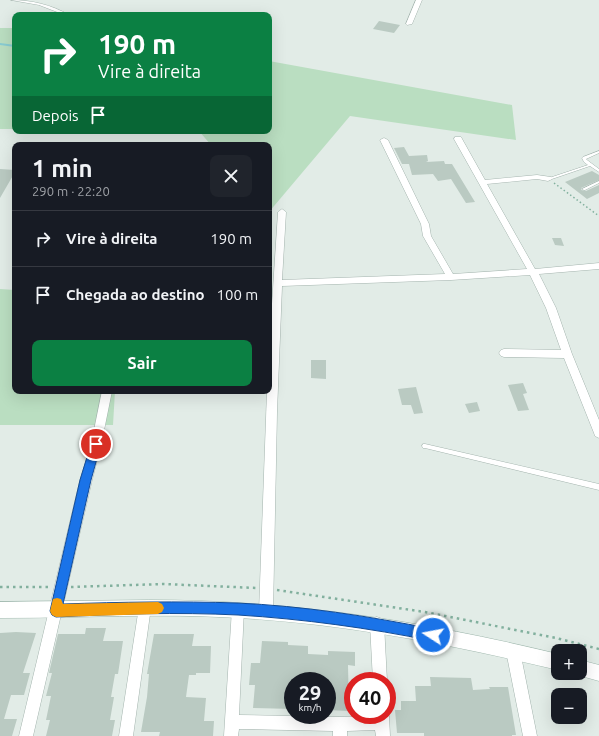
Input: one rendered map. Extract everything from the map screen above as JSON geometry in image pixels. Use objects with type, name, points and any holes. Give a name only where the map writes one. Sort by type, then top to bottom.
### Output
[{"type":"street","points":[[409,24],[419,0]]},
{"type":"street","points":[[458,139],[533,272],[551,308],[567,354],[599,433]]},
{"type":"street","points":[[384,140],[425,224],[428,236],[451,277]]},
{"type":"street","points":[[483,182],[538,177],[548,179]]},
{"type":"street","points":[[266,612],[271,420],[277,283],[282,212]]},
{"type":"street","points":[[277,283],[451,277],[599,266]]},
{"type":"street","points":[[504,353],[567,354]]},
{"type":"street","points":[[26,736],[86,480],[96,444],[106,394]]},
{"type":"street","points":[[126,736],[145,608]]},
{"type":"street","points":[[0,610],[56,611],[145,608],[238,609],[377,624],[513,651],[551,660]]},
{"type":"street","points":[[238,609],[231,729],[340,730],[382,724]]},
{"type":"street","points":[[377,624],[380,672]]},
{"type":"street","points":[[513,651],[530,736]]},
{"type":"street","points":[[587,670],[599,673]]},
{"type":"lane","points":[[12,0],[35,3],[60,12]]},
{"type":"lane","points":[[599,152],[584,158],[599,171]]},
{"type":"lane","points":[[548,179],[591,165]]},
{"type":"lane","points":[[584,189],[599,182]]},
{"type":"lane","points":[[425,446],[599,487]]},
{"type":"path","points":[[548,179],[599,216]]},
{"type":"path","points":[[0,587],[163,584],[266,588],[354,599],[463,618],[599,648]]},
{"type":"green space","points":[[0,28],[12,28],[12,129],[0,129]]},
{"type":"green space","points":[[272,62],[512,105],[516,140],[350,116],[272,208],[272,142],[208,142],[202,134],[272,134]]},
{"type":"green space","points":[[0,289],[12,290],[12,394],[115,394],[113,425],[0,425]]},
{"type":"building","points":[[379,21],[400,25],[394,33],[373,29]]},
{"type":"building","points":[[404,147],[409,156],[427,155],[428,161],[426,162],[444,161],[445,164],[452,164],[475,202],[466,203],[451,179],[438,181],[433,174],[412,175],[409,164],[402,164],[394,148]]},
{"type":"building","points":[[0,169],[12,170],[12,177],[0,198]]},
{"type":"building","points":[[592,171],[599,175],[599,180],[581,188],[581,190],[586,191],[599,185],[599,193],[587,199],[565,182]]},
{"type":"building","points":[[552,238],[561,238],[564,246],[555,245]]},
{"type":"building","points":[[311,360],[326,360],[326,379],[311,378]]},
{"type":"building","points":[[523,383],[527,393],[523,394],[529,410],[518,411],[508,385]]},
{"type":"building","points":[[416,387],[423,413],[414,414],[411,405],[402,405],[398,389]]},
{"type":"building","points":[[477,402],[480,411],[469,413],[465,404]]},
{"type":"building","points":[[86,628],[106,628],[103,641],[123,641],[118,674],[115,674],[111,697],[114,697],[110,720],[115,720],[112,736],[46,736],[50,720],[46,720],[51,696],[46,696],[52,673],[49,673],[58,634],[85,634]]},
{"type":"building","points":[[0,633],[36,633],[23,673],[30,673],[24,695],[11,695],[4,719],[17,719],[12,736],[0,736]]},
{"type":"building","points":[[154,634],[194,634],[192,646],[211,646],[210,673],[196,673],[196,675],[189,675],[186,697],[206,698],[204,721],[214,721],[213,736],[159,736],[160,732],[141,732],[147,697],[149,674],[147,674]]},
{"type":"building","points":[[262,641],[288,642],[288,645],[308,646],[308,654],[328,655],[328,651],[355,652],[355,666],[348,665],[348,672],[344,672],[344,711],[336,710],[336,672],[284,672],[284,709],[253,708],[255,685],[249,685],[251,663],[260,663]]},
{"type":"building","points":[[430,677],[471,678],[473,690],[490,689],[489,687],[508,687],[516,735],[424,736],[424,733],[397,733],[396,710],[401,710],[401,701],[416,701],[415,686],[431,686]]},
{"type":"waterway","points":[[0,44],[12,46]]},
{"type":"slow traffic","points":[[57,603],[56,611],[158,608]]},
{"type":"route","points":[[96,444],[86,480],[56,611],[145,608],[238,609],[305,615],[377,624],[433,635]]}]
